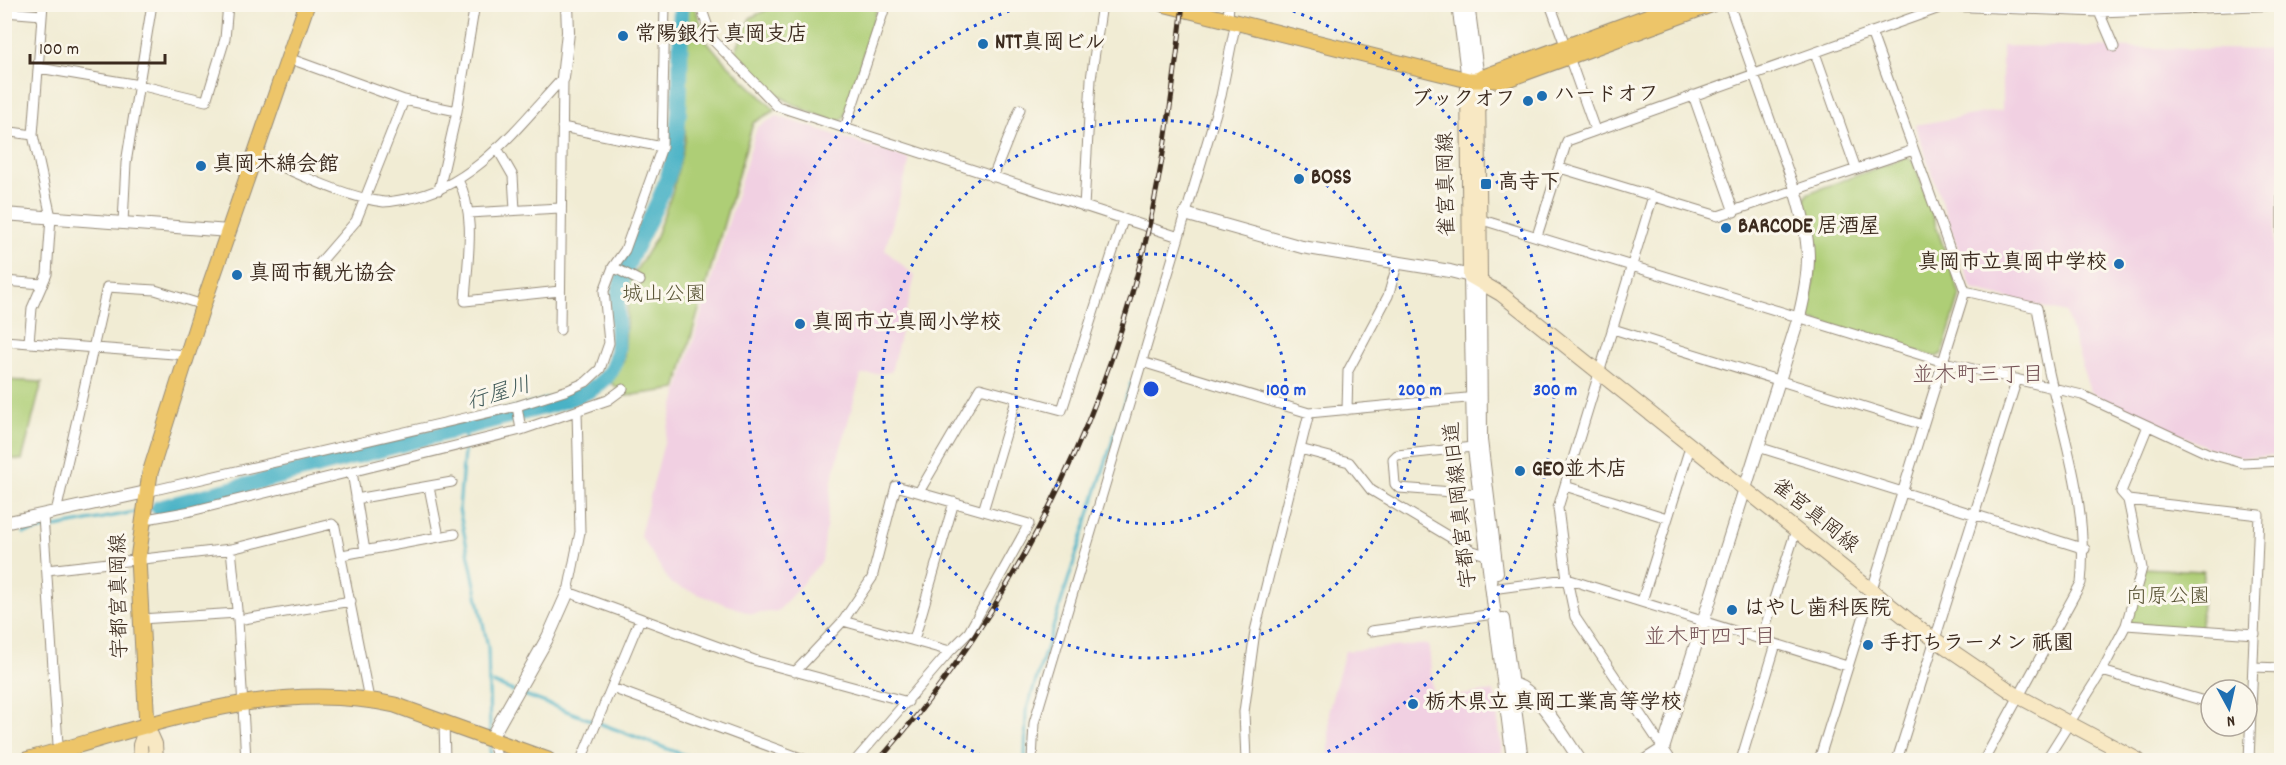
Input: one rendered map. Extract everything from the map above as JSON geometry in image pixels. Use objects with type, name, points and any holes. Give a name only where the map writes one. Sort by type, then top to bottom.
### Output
[{"type":"main road","name":"宇都宮真岡線","points":[[147,726],[138,559],[146,492],[158,444],[203,305],[307,4]]},
{"type":"main road","points":[[1163,4],[1231,15],[1473,79],[1713,4]]},
{"type":"main road","points":[[1567,51],[1682,4]]},
{"type":"main road","name":"雀宮真岡線","points":[[1473,79],[1479,219],[1475,279]]},
{"type":"main road","name":"雀宮真岡線","points":[[1473,79],[1475,279]]},
{"type":"main road","name":"雀宮真岡線","points":[[1475,279],[1501,294],[1935,640],[2018,696],[2138,760]]},
{"type":"main road","points":[[26,760],[59,756],[147,726],[243,703],[309,695],[369,699],[491,738],[548,760]]},
{"type":"main road","points":[[141,760],[140,745],[147,726]]},
{"type":"main road","points":[[147,726],[155,744],[156,760]]},
{"type":"street","points":[[123,223],[126,163],[152,4]]},
{"type":"street","points":[[39,68],[139,85],[206,101],[225,39],[228,4]]},
{"type":"street","points":[[440,190],[457,111],[475,4]]},
{"type":"street","points":[[560,330],[560,208],[563,78],[568,32],[567,4]]},
{"type":"street","points":[[4,523],[517,406],[586,382],[600,369],[609,344],[604,291],[613,267],[625,250],[662,147],[665,4]]},
{"type":"street","points":[[700,4],[712,39],[777,106],[1179,237]]},
{"type":"street","points":[[845,128],[886,4]]},
{"type":"street","points":[[1084,207],[1091,79],[1102,4]]},
{"type":"street","points":[[1458,4],[1473,79]]},
{"type":"street","points":[[1468,4],[1473,79]]},
{"type":"street","points":[[1550,4],[1595,130]]},
{"type":"street","points":[[1646,760],[1663,749],[1799,317],[1810,257],[1805,226],[1795,190],[1729,4]]},
{"type":"street","points":[[1537,236],[1567,141],[1952,5],[2097,8],[2282,5]]},
{"type":"street","points":[[2097,8],[2114,47]]},
{"type":"street","points":[[4,12],[42,10],[33,135],[51,217],[47,274],[32,308],[28,342]]},
{"type":"street","points":[[1032,760],[1034,723],[1221,96],[1231,15]]},
{"type":"street","points":[[1819,760],[1965,291],[1871,32]]},
{"type":"street","points":[[1815,53],[1856,170]]},
{"type":"street","points":[[288,58],[404,100],[457,111]]},
{"type":"street","points":[[255,155],[332,187],[385,202],[440,190],[458,180],[497,148],[563,78]]},
{"type":"street","points":[[1693,95],[1734,212]]},
{"type":"street","points":[[312,273],[356,221],[404,100]]},
{"type":"street","points":[[993,177],[1020,109]]},
{"type":"street","points":[[562,127],[662,147]]},
{"type":"street","points":[[4,131],[33,135]]},
{"type":"street","points":[[497,148],[513,176],[515,210]]},
{"type":"street","points":[[1560,168],[1718,216],[1913,150]]},
{"type":"street","points":[[458,180],[467,196],[469,213],[465,301],[560,291]]},
{"type":"street","points":[[2282,195],[2282,281]]},
{"type":"street","points":[[1653,196],[1558,508],[1567,579],[1575,617],[1582,631],[1671,760]]},
{"type":"street","points":[[469,213],[560,208]]},
{"type":"street","points":[[4,214],[229,231]]},
{"type":"street","points":[[1185,214],[1302,247],[1398,262],[1475,279]]},
{"type":"street","points":[[919,492],[980,388],[1062,410],[1123,219]]},
{"type":"street","points":[[1479,219],[1944,363],[2082,395],[2207,453],[2243,463],[2282,461]]},
{"type":"street","points":[[1347,410],[1348,371],[1388,296],[1398,262]]},
{"type":"street","points":[[613,267],[640,280]]},
{"type":"street","name":"宇都宮真岡線旧道","points":[[1475,279],[1473,447],[1494,614],[1508,684]]},
{"type":"street","points":[[4,281],[43,284]]},
{"type":"street","points":[[56,512],[107,287],[155,290],[203,305]]},
{"type":"street","points":[[1965,291],[2037,309],[2052,387],[2074,466],[2085,549],[2081,583],[1984,760]]},
{"type":"street","points":[[1613,329],[1923,425]]},
{"type":"street","points":[[4,341],[92,350],[187,355]]},
{"type":"street","points":[[1142,362],[1309,412],[1475,397]]},
{"type":"street","points":[[1898,760],[2017,379]]},
{"type":"street","points":[[141,520],[191,511],[521,430],[608,400],[623,389]]},
{"type":"street","points":[[983,511],[1017,397]]},
{"type":"street","name":"宇都宮真岡線旧道","points":[[1475,397],[1499,588],[1508,684]]},
{"type":"street","points":[[517,406],[521,430]]},
{"type":"street","points":[[498,760],[491,738],[548,637],[568,592],[580,532],[577,411]]},
{"type":"street","points":[[1246,760],[1244,712],[1255,631],[1309,412]]},
{"type":"street","points":[[2046,760],[2102,671],[2126,625],[2142,568],[2128,500],[2121,492],[2148,426]]},
{"type":"street","points":[[1642,601],[1691,444]]},
{"type":"street","points":[[1473,447],[1397,455],[1393,459],[1395,484],[1399,488],[1479,494]]},
{"type":"street","points":[[1758,447],[2085,549]]},
{"type":"street","points":[[1300,449],[1349,462],[1371,490],[1473,552],[1486,555]]},
{"type":"street","points":[[352,472],[365,551]]},
{"type":"street","points":[[356,499],[452,482]]},
{"type":"street","points":[[429,486],[439,537]]},
{"type":"street","points":[[795,672],[843,621],[872,578],[896,486],[1029,524],[998,584],[969,632],[856,760]]},
{"type":"street","points":[[1565,486],[1667,518]]},
{"type":"street","points":[[2128,500],[2259,515],[2253,678]]},
{"type":"street","points":[[914,640],[954,502]]},
{"type":"street","points":[[43,515],[59,756]]},
{"type":"street","points":[[47,570],[231,549],[332,524],[336,527],[342,555],[369,699]]},
{"type":"street","points":[[1761,640],[1796,530]]},
{"type":"street","points":[[342,555],[455,534]]},
{"type":"street","points":[[231,549],[238,616],[246,760]]},
{"type":"street","points":[[1499,588],[1567,579],[1847,666]]},
{"type":"street","points":[[568,592],[795,672],[908,702]]},
{"type":"street","points":[[141,619],[238,616],[351,601]]},
{"type":"street","points":[[1371,631],[1494,614]]},
{"type":"street","points":[[582,760],[640,619]]},
{"type":"street","points":[[843,621],[950,651]]},
{"type":"street","points":[[2126,625],[2254,634]]},
{"type":"street","points":[[1743,760],[1776,644]]},
{"type":"street","points":[[2254,667],[2282,668]]},
{"type":"street","points":[[2102,671],[2199,699]]},
{"type":"street","points":[[1508,684],[1513,760]]},
{"type":"street","points":[[1508,684],[1522,760]]},
{"type":"street","points":[[1508,684],[1522,686],[1534,697],[1580,760]]},
{"type":"street","points":[[612,687],[806,760]]},
{"type":"street","points":[[444,722],[445,760]]},
{"type":"street","points":[[2249,738],[2249,760]]},
{"type":"shaded area","name":"真岡市立真岡中学校","points":[[2002,46],[2281,50],[2282,164],[2274,238],[2282,389],[2281,456],[2244,457],[2209,448],[2090,392],[2066,313],[1972,289],[1915,125],[2002,110]]},
{"type":"shaded area","name":"真岡市立真岡小学校","points":[[777,116],[910,159],[885,250],[915,276],[891,372],[861,375],[832,480],[822,561],[778,611],[752,614],[671,584],[640,535],[672,412],[757,127]]},
{"type":"shaded area","name":"栃木県立 真岡工業高等学校","points":[[1429,644],[1433,699],[1494,691],[1503,760],[1329,760],[1329,709],[1345,651]]},
{"type":"green space","points":[[778,4],[878,5],[844,118],[838,122],[806,110],[781,97],[733,57],[750,18]]},
{"type":"green space","name":"城山公園","points":[[695,7],[706,40],[722,59],[775,110],[753,123],[676,389],[626,396],[608,380],[624,360],[629,282],[654,241],[673,190],[685,141],[686,9]]},
{"type":"green space","points":[[1907,157],[1914,162],[1960,295],[1942,354],[1936,357],[1806,318],[1813,288],[1815,260],[1813,232],[1804,202],[1808,193]]},
{"type":"green space","points":[[4,380],[42,382],[22,460],[5,458]]},
{"type":"green space","name":"向原公園","points":[[2142,568],[2203,571],[2201,630],[2126,625]]},
{"type":"waterway","name":"行屋川","points":[[159,508],[549,405],[584,393],[603,380],[610,372],[616,354],[619,291],[629,261],[664,188],[674,153],[680,90],[681,4]]},
{"type":"waterway","points":[[1025,760],[1026,712],[1131,383]]},
{"type":"waterway","points":[[466,429],[459,509],[488,647],[490,732]]},
{"type":"waterway","name":"行屋川","points":[[149,509],[159,508]]},
{"type":"waterway","name":"行屋川","points":[[24,533],[140,511]]},
{"type":"waterway","points":[[493,683],[513,691]]},
{"type":"waterway","points":[[519,693],[697,760]]},
{"type":"waterway","points":[[490,747],[491,760]]},
{"type":"railway","points":[[879,760],[924,706],[966,649],[1004,590],[1039,528],[1070,464],[1097,399],[1140,264],[1155,200],[1183,4]]},
{"type":"place","name":"常陽銀行 真岡支店","points":[[623,36]]},
{"type":"place","name":"NTT真岡ビル","points":[[983,44]]},
{"type":"place","name":"ハードオフ","points":[[1542,96]]},
{"type":"place","name":"ブックオフ","points":[[1528,101]]},
{"type":"place","name":"真岡木綿会館","points":[[201,166]]},
{"type":"place","name":"BOSS","points":[[1299,179]]},
{"type":"place","name":"高寺下","points":[[1486,184]]},
{"type":"place","name":"BARCODE 居酒屋","points":[[1726,228]]},
{"type":"place","name":"真岡市立真岡中学校","points":[[2119,264]]},
{"type":"place","name":"真岡市観光協会","points":[[237,275]]},
{"type":"place","name":"真岡市立真岡小学校","points":[[800,324]]},
{"type":"place","name":"GEO並木店","points":[[1520,471]]},
{"type":"place","name":"はやし歯科医院","points":[[1732,610]]},
{"type":"place","name":"手打ちラーメン 祇園","points":[[1868,645]]},
{"type":"place","name":"栃木県立 真岡工業高等学校","points":[[1413,704]]},
{"type":"district","name":"並木町三丁目","points":[[1978,376]]},
{"type":"district","name":"並木町四丁目","points":[[1710,638]]}]
